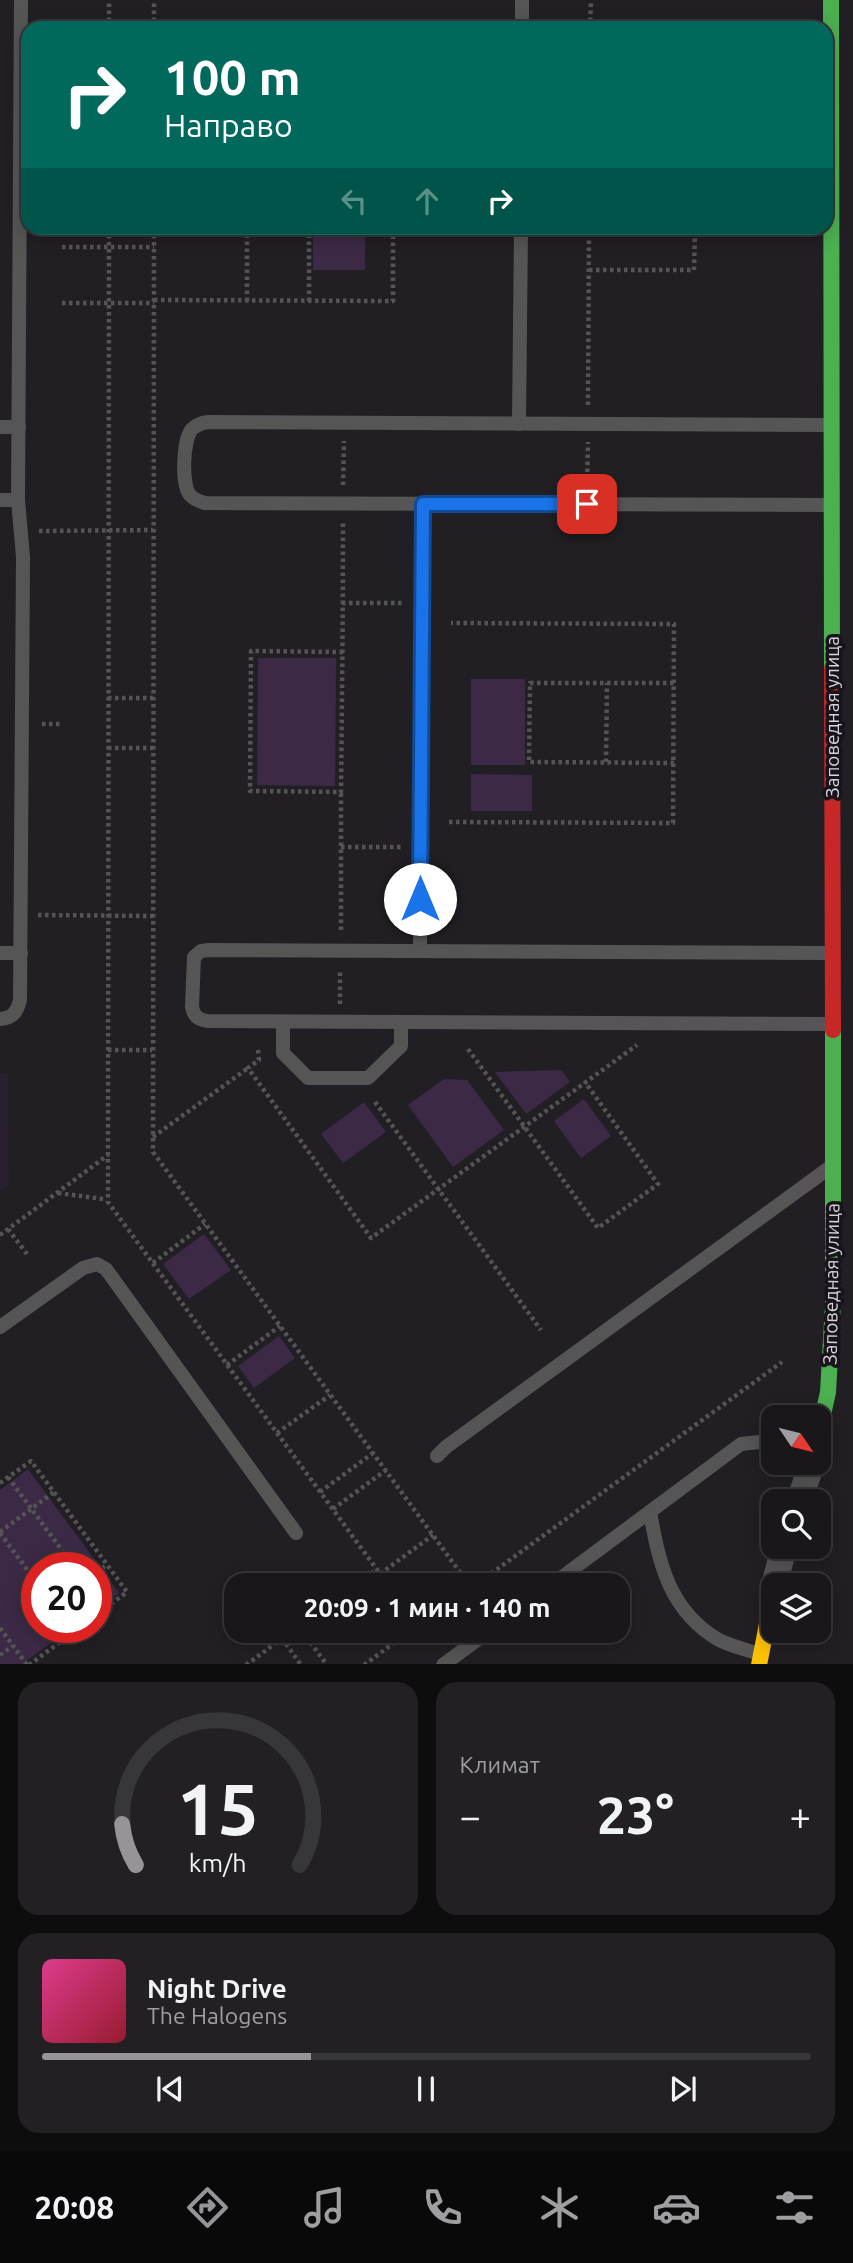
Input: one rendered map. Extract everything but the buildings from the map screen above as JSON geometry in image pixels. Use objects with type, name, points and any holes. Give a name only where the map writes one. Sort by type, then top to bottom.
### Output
[{"type":"street","name":"Заповедная улица","points":[[831,0],[831,21]]},
{"type":"street","name":"Заповедная улица","points":[[824,1405],[829,1379],[833,1304],[832,235]]},
{"type":"lane","points":[[0,1020],[10,1018],[17,1011],[20,1000],[23,571],[18,500],[21,0]]},
{"type":"lane","points":[[522,0],[522,21]]},
{"type":"lane","points":[[519,424],[521,235]]},
{"type":"lane","points":[[832,425],[208,422],[199,424],[190,431],[186,444],[185,483],[188,494],[205,503],[832,505]]},
{"type":"lane","points":[[0,427],[19,427]]},
{"type":"lane","points":[[0,500],[18,500]]},
{"type":"lane","points":[[420,951],[423,504]]},
{"type":"lane","points":[[832,953],[209,950],[201,951],[194,957],[192,1007],[193,1014],[206,1021],[833,1024]]},
{"type":"lane","points":[[0,953],[20,953]]},
{"type":"lane","points":[[283,1022],[283,1053],[308,1078],[368,1078],[401,1046],[401,1023]]},
{"type":"lane","points":[[437,1456],[833,1165]]},
{"type":"lane","points":[[0,1327],[83,1268],[97,1264],[106,1269],[296,1533]]},
{"type":"lane","points":[[567,1573],[741,1444],[761,1442]]},
{"type":"lane","points":[[650,1511],[658,1558],[670,1588],[690,1616],[719,1640],[760,1659]]},
{"type":"lane","points":[[443,1664],[472,1643]]},
{"type":"path","points":[[109,0],[109,21]]},
{"type":"path","points":[[154,0],[154,21]]},
{"type":"path","points":[[590,21],[591,0]]},
{"type":"path","points":[[109,235],[108,1202],[379,1572],[434,1535]]},
{"type":"path","points":[[247,235],[247,301]]},
{"type":"path","points":[[309,235],[309,301]]},
{"type":"path","points":[[62,303],[393,301],[393,235]]},
{"type":"path","points":[[587,504],[589,235]]},
{"type":"path","points":[[589,270],[694,270],[695,235]]},
{"type":"path","points":[[62,247],[153,247]]},
{"type":"path","points":[[21,531],[153,530]]},
{"type":"path","points":[[342,603],[422,603]]},
{"type":"path","points":[[340,1022],[342,619]]},
{"type":"path","points":[[449,822],[673,823],[674,763],[674,625],[451,623]]},
{"type":"path","points":[[341,792],[250,791],[251,651],[342,652]]},
{"type":"path","points":[[674,683],[530,682],[529,762],[674,763]]},
{"type":"path","points":[[606,762],[607,683]]},
{"type":"path","points":[[108,698],[153,698]]},
{"type":"path","points":[[108,748],[153,748]]},
{"type":"path","points":[[341,847],[420,847]]},
{"type":"path","points":[[21,915],[153,916]]},
{"type":"path","points":[[248,1068],[371,1238],[666,1024]]},
{"type":"path","points":[[468,1049],[598,1228],[659,1184],[585,1082]]},
{"type":"path","points":[[108,1050],[152,1050]]},
{"type":"path","points":[[152,1137],[259,1060],[258,1050]]},
{"type":"path","points":[[375,1102],[541,1330]]},
{"type":"path","points":[[0,1235],[108,1155]]},
{"type":"path","points":[[57,1192],[103,1199]]},
{"type":"path","points":[[153,1263],[206,1224]]},
{"type":"path","points":[[8,1229],[27,1254]]},
{"type":"path","points":[[227,1365],[280,1326]]},
{"type":"path","points":[[492,1573],[782,1362]]},
{"type":"path","points":[[277,1433],[330,1394]]},
{"type":"path","points":[[320,1492],[373,1453]]},
{"type":"path","points":[[0,1483],[31,1461],[98,1552]]},
{"type":"path","points":[[333,1509],[386,1470]]},
{"type":"path","points":[[8,1477],[63,1552]]},
{"type":"path","points":[[21,1561],[0,1532],[54,1492]]},
{"type":"path","points":[[112,1572],[127,1592],[112,1603]]},
{"type":"path","points":[[1,1632],[28,1664],[55,1643]]},
{"type":"path","points":[[246,1664],[275,1643]]},
{"type":"path","points":[[286,1643],[301,1664]]},
{"type":"path","points":[[311,1643],[327,1664]]},
{"type":"path","points":[[365,1664],[394,1643]]},
{"type":"path","points":[[0,1655],[13,1646]]},
{"type":"shaded area","points":[[313,235],[365,235],[365,270],[313,270]]},
{"type":"shaded area","points":[[258,658],[336,658],[335,786],[257,785]]},
{"type":"shaded area","points":[[471,679],[525,679],[525,765],[471,765]]},
{"type":"shaded area","points":[[471,774],[532,775],[532,811],[471,811]]},
{"type":"shaded area","points":[[561,1070],[570,1082],[526,1114],[495,1072]]},
{"type":"shaded area","points":[[0,1073],[8,1073],[9,1185],[0,1191]]},
{"type":"shaded area","points":[[444,1079],[467,1080],[504,1130],[453,1167],[408,1105]]},
{"type":"shaded area","points":[[584,1099],[611,1136],[581,1158],[554,1121]]},
{"type":"shaded area","points":[[364,1102],[386,1132],[343,1163],[321,1134]]},
{"type":"shaded area","points":[[204,1234],[231,1270],[189,1299],[163,1264]]},
{"type":"shaded area","points":[[279,1336],[295,1358],[254,1388],[238,1366]]},
{"type":"shaded area","points":[[28,1469],[89,1552],[21,1552],[21,1643],[51,1643],[22,1664],[0,1664],[0,1490]]},
{"type":"shaded area","points":[[112,1583],[119,1593],[112,1598]]},
{"type":"traffic: fast","points":[[831,0],[831,21]]},
{"type":"traffic: fast","points":[[831,235],[832,669]]},
{"type":"traffic: fast","points":[[825,1405],[833,1304],[833,1030]]},
{"type":"traffic: slow","points":[[759,1664],[763,1643]]},
{"type":"traffic: jam","points":[[832,669],[833,1030]]},
{"type":"route","points":[[420,899],[423,504],[587,504]]}]
